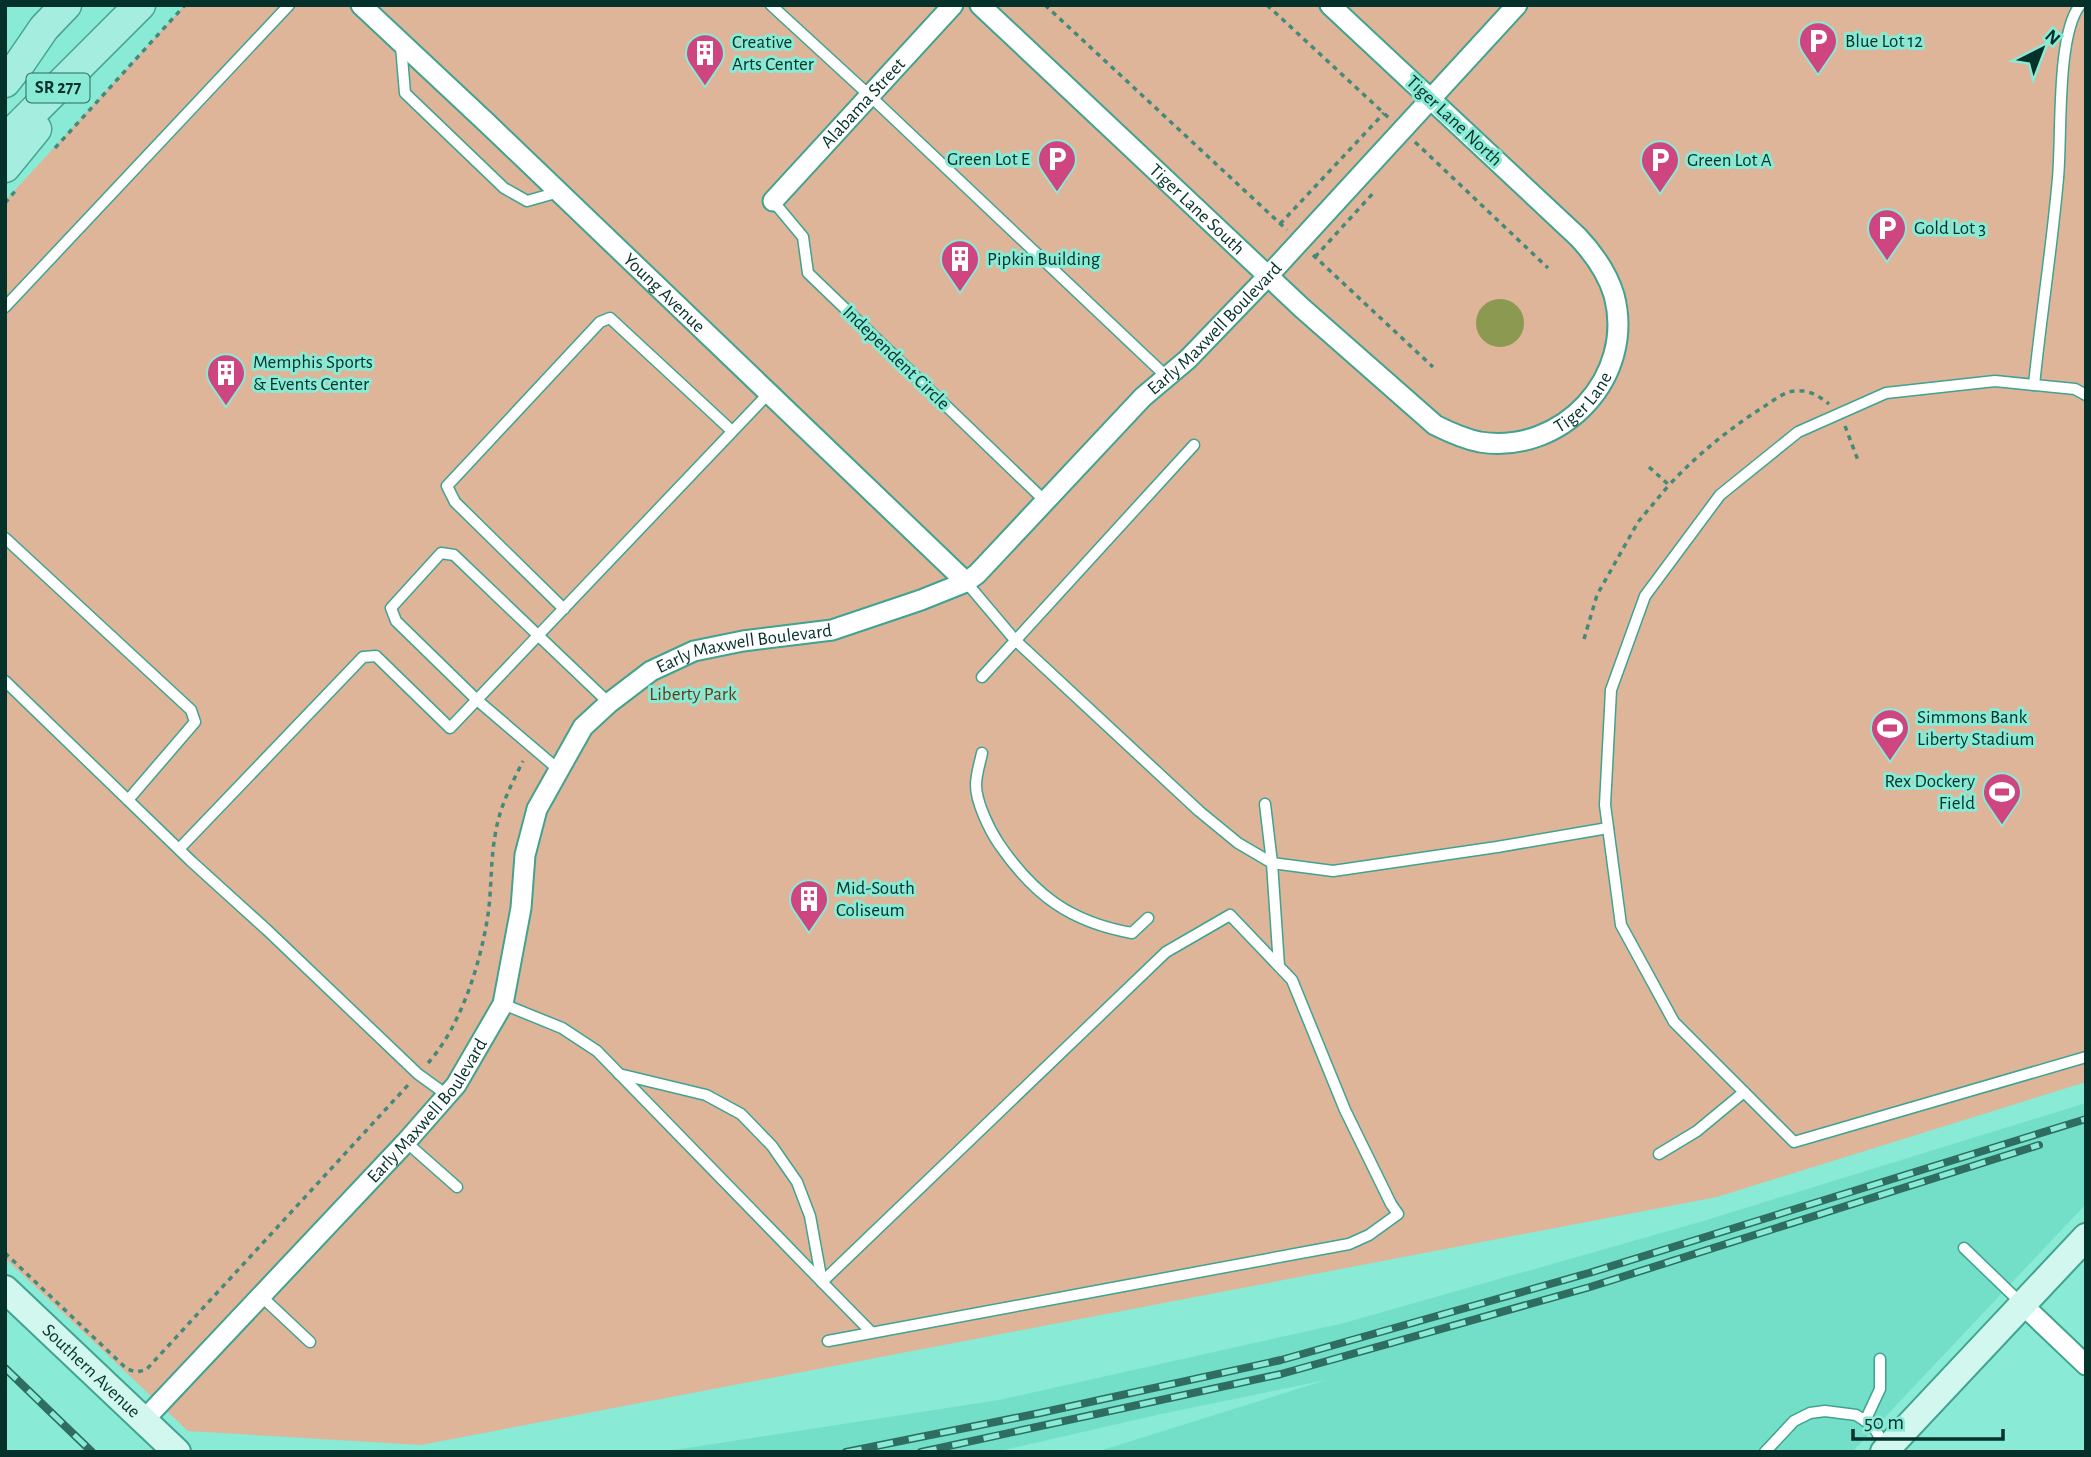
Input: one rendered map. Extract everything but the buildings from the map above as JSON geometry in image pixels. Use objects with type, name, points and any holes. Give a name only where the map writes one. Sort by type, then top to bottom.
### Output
[{"type":"main road","name":"SR 277","points":[[5,140],[140,5]]},
{"type":"main road","points":[[11,66],[55,13]]},
{"type":"main road","points":[[14,175],[110,37]]},
{"type":"main road","points":[[1887,1451],[2086,1237]]},
{"type":"main road","name":"Southern Avenue","points":[[5,1289],[177,1452]]},
{"type":"street","name":"Young Avenue","points":[[361,5],[966,582]]},
{"type":"street","name":"Alabama Street","points":[[773,201],[953,5]]},
{"type":"street","name":"Tiger Lane South","points":[[980,5],[1268,276],[1417,411]]},
{"type":"street","name":"Tiger Lane North","points":[[1330,5],[1578,237]]},
{"type":"street","name":"Early Maxwell Boulevard","points":[[144,1420],[406,1143],[456,1085],[503,1004],[521,908],[525,855],[537,809],[583,727],[608,703],[651,671],[694,651],[743,641],[832,630],[921,600],[966,582],[977,574],[1143,397],[1188,359],[1268,276],[1517,5]]},
{"type":"street","name":"Tiger Lane","points":[[1417,411],[1435,425],[1456,435],[1479,442],[1502,444],[1526,441],[1548,433],[1569,422],[1585,407],[1611,366],[1618,320],[1614,296],[1606,274],[1594,254],[1578,237]]},
{"type":"street","points":[[2022,1304],[2086,1365]]},
{"type":"lane","points":[[5,307],[289,5]]},
{"type":"lane","points":[[771,5],[1167,377]]},
{"type":"lane","points":[[2034,385],[2058,179],[2066,39],[2080,5]]},
{"type":"lane","points":[[401,42],[405,93],[505,188],[527,201],[559,192]]},
{"type":"lane","name":"Independent Circle","points":[[773,201],[803,237],[808,272],[1045,501]]},
{"type":"lane","points":[[564,609],[455,502],[447,486],[600,323],[610,318],[732,432]]},
{"type":"lane","points":[[2086,395],[2075,389],[1995,382],[1886,393],[1798,432],[1720,495],[1645,596],[1611,690],[1605,805],[1621,925],[1674,1022],[1794,1142],[2086,1057]]},
{"type":"lane","points":[[179,849],[363,657],[376,656],[450,728],[769,393]]},
{"type":"lane","points":[[982,677],[1194,445]]},
{"type":"lane","points":[[5,538],[191,710],[195,722],[128,800]]},
{"type":"lane","points":[[559,770],[477,700],[396,621],[391,608],[441,554],[454,555],[608,703]]},
{"type":"lane","points":[[966,582],[1015,640],[1199,811],[1238,843],[1272,863],[1333,871],[1608,828]]},
{"type":"lane","points":[[5,681],[418,1074],[447,1095]]},
{"type":"lane","points":[[982,753],[976,786],[987,827],[1016,869],[1044,897],[1080,918],[1106,928],[1132,933],[1148,918]]},
{"type":"lane","points":[[1265,804],[1279,966]]},
{"type":"lane","points":[[822,1283],[1166,952],[1230,915],[1292,980],[1345,1110],[1398,1214],[1369,1235],[1349,1244],[828,1341]]},
{"type":"lane","points":[[503,1004],[562,1028],[597,1051],[872,1333]]},
{"type":"lane","points":[[619,1074],[706,1095],[741,1114],[772,1146],[797,1182],[810,1216],[822,1283]]},
{"type":"lane","points":[[1659,1154],[1697,1131],[1744,1092]]},
{"type":"lane","points":[[406,1143],[457,1187]]},
{"type":"lane","points":[[1964,1248],[2022,1304]]},
{"type":"lane","points":[[261,1296],[310,1342]]},
{"type":"lane","points":[[1865,1421],[1880,1389],[1880,1359]]},
{"type":"lane","points":[[1765,1452],[1794,1421],[1810,1413],[1825,1411],[1856,1415],[1872,1425],[1887,1451]]},
{"type":"path","points":[[50,153],[186,5]]},
{"type":"path","points":[[1045,5],[1433,367]]},
{"type":"path","points":[[1280,224],[1384,113]]},
{"type":"path","points":[[5,202],[14,175]]},
{"type":"path","points":[[1315,257],[1381,186]]},
{"type":"path","points":[[1584,639],[1597,594],[1638,522],[1693,460],[1755,412],[1794,391],[1815,394],[1841,413],[1859,463]]},
{"type":"path","points":[[1649,467],[1669,485]]},
{"type":"path","points":[[5,1253],[127,1369],[136,1372],[146,1370],[441,1048],[471,984],[487,920],[495,835],[503,801],[523,761]]},
{"type":"shaded area","points":[[1500,299],[1517,306],[1524,323],[1517,340],[1500,347],[1483,340],[1476,323],[1483,306]]},
{"type":"shaded area","points":[[2086,1103],[2086,1204],[1852,1452],[1096,1452],[1326,1380],[995,1452],[661,1452],[999,1400],[1344,1323],[1700,1222]]},
{"type":"green space","name":"Liberty Park","points":[[185,5],[2086,5],[2086,1082],[1717,1197],[421,1445],[188,1431],[5,1258],[5,201]]},
{"type":"railway","points":[[846,1452],[1281,1360],[1589,1273],[2086,1119]]},
{"type":"railway","points":[[921,1452],[1281,1374],[1590,1287],[2039,1145]]},
{"type":"railway","points":[[5,1368],[92,1452]]},
{"type":"place","name":"Blue Lot 12","points":[[1818,75]]},
{"type":"place","name":"Creative Arts Center","points":[[705,87]]},
{"type":"place","name":"Green Lot E","points":[[1057,193]]},
{"type":"place","name":"Green Lot A","points":[[1660,194]]},
{"type":"place","name":"Gold Lot 3","points":[[1887,262]]},
{"type":"place","name":"Pipkin Building","points":[[960,293]]},
{"type":"place","name":"Memphis Sports & Events Center","points":[[226,407]]},
{"type":"place","name":"Simmons Bank Liberty Stadium","points":[[1890,762]]},
{"type":"place","name":"Rex Dockery Field","points":[[2002,826]]},
{"type":"place","name":"Mid-South Coliseum","points":[[809,933]]}]
